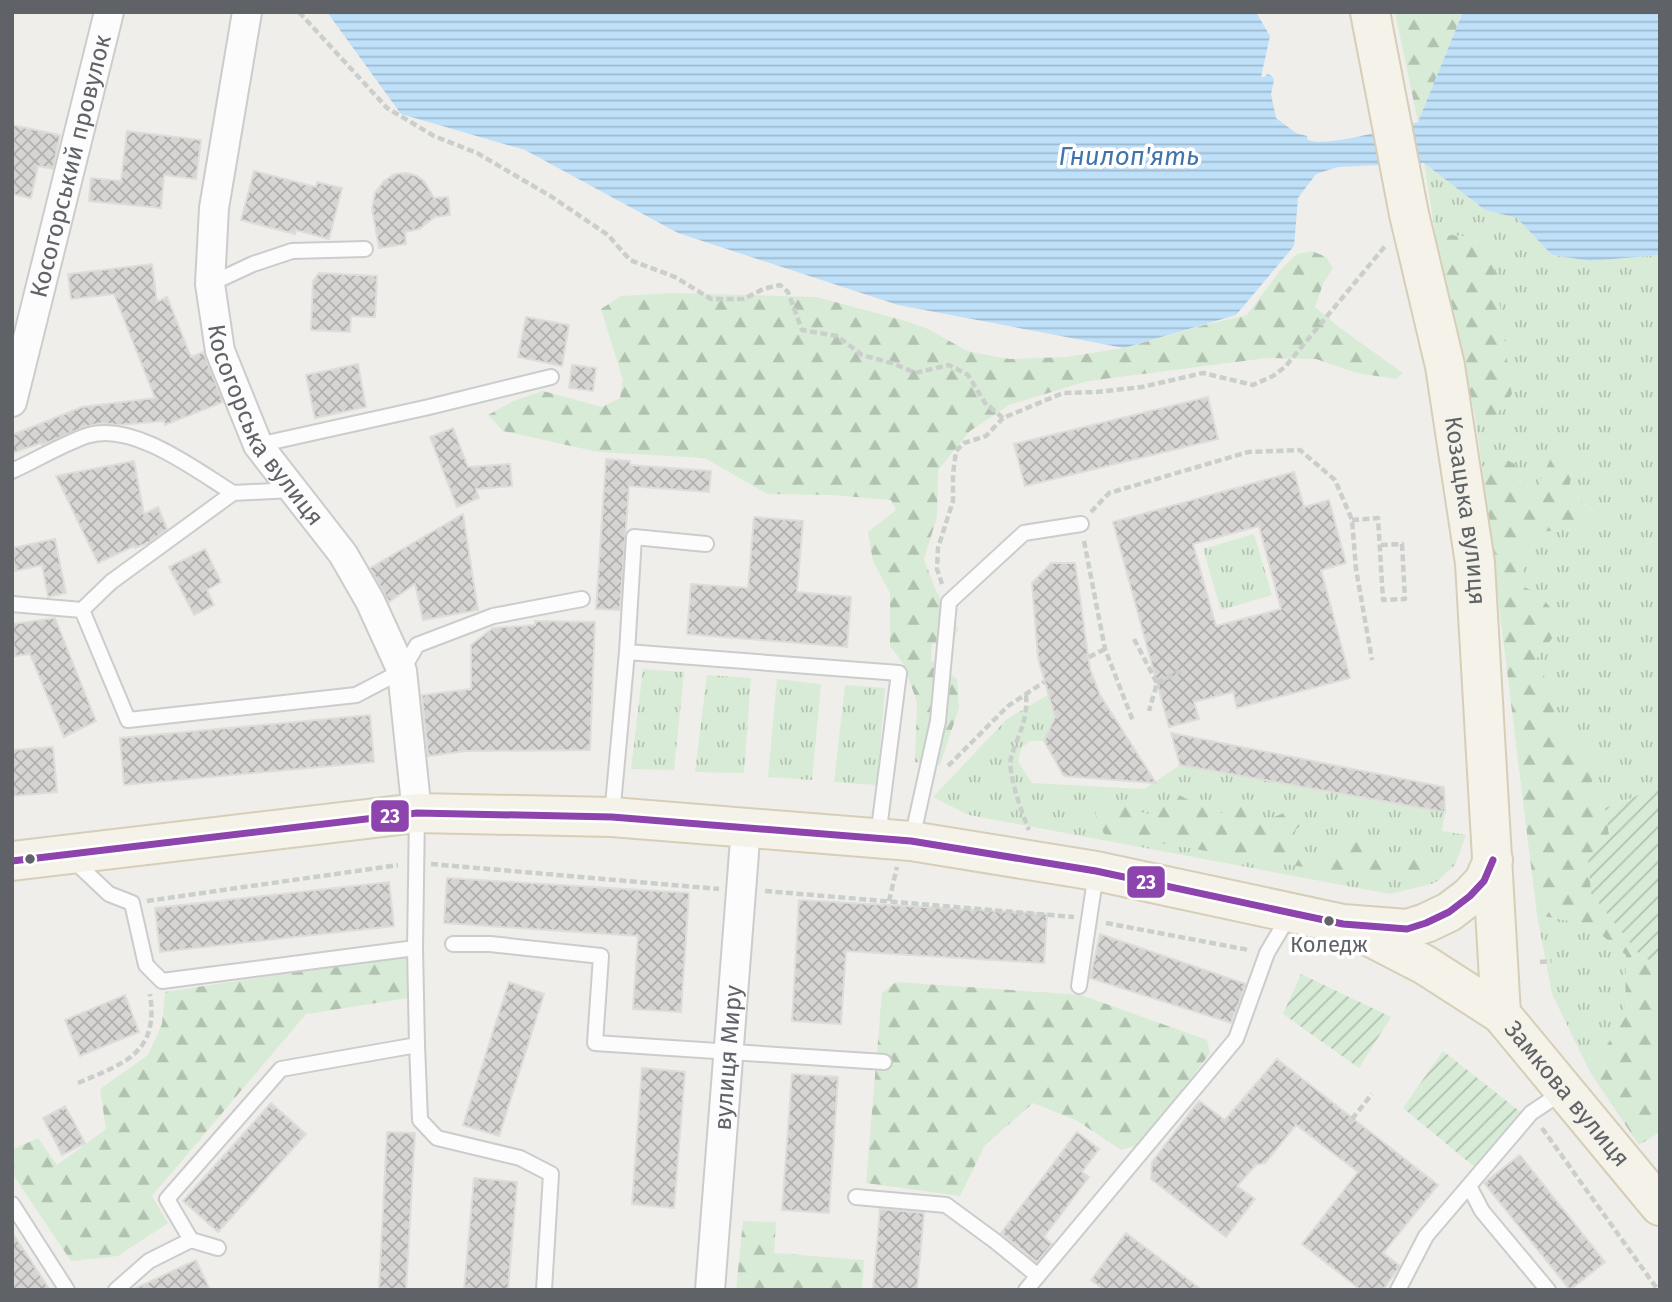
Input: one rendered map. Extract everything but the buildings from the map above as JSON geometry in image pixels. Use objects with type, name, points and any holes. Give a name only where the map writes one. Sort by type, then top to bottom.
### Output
[{"type":"main road","name":"Козацька вулиця","points":[[1370,12],[1380,60],[1399,228],[1445,366],[1475,563],[1501,1014]]},
{"type":"main road","points":[[12,862],[417,813],[612,817],[901,837],[1096,871],[1343,924],[1407,929],[1449,912],[1470,896],[1484,881],[1493,860]]},
{"type":"main road","name":"Замкова вулиця","points":[[1343,924],[1425,965],[1501,1014],[1660,1206]]},
{"type":"street","name":"Косогорський провулок","points":[[12,402],[109,12]]},
{"type":"street","name":"Косогорська вулиця","points":[[247,12],[214,208],[210,284],[220,351],[258,445],[344,554],[370,601],[402,671],[417,813]]},
{"type":"street","name":"вулиця Миру","points":[[710,1290],[746,827]]},
{"type":"lane","points":[[210,284],[253,264],[292,251],[365,249]]},
{"type":"lane","points":[[258,445],[429,407],[551,376]]},
{"type":"lane","points":[[12,471],[88,435],[114,434],[155,444],[233,493]]},
{"type":"lane","points":[[12,604],[82,610],[111,582],[233,493],[292,490]]},
{"type":"lane","points":[[901,837],[938,721],[949,603],[1024,533],[1081,524]]},
{"type":"lane","points":[[612,817],[634,537],[705,544]]},
{"type":"lane","points":[[82,610],[128,720],[356,695],[402,671],[417,645],[493,616],[582,599]]},
{"type":"lane","points":[[627,652],[899,673],[901,837]]},
{"type":"lane","points":[[417,813],[415,948],[420,1119],[437,1138],[520,1158],[551,1174],[544,1290]]},
{"type":"lane","points":[[69,856],[109,894],[132,903],[146,965],[162,981],[415,948]]},
{"type":"lane","points":[[1079,986],[1096,871]]},
{"type":"lane","points":[[1026,1290],[1236,1039],[1267,953],[1290,913]]},
{"type":"lane","points":[[453,944],[490,944],[601,956],[595,1043],[884,1062]]},
{"type":"lane","points":[[191,1240],[167,1199],[281,1069],[417,1045]]},
{"type":"lane","points":[[1398,1290],[1426,1236],[1531,1113],[1565,1091]]},
{"type":"lane","points":[[1469,1186],[1482,1211],[1548,1290]]},
{"type":"lane","points":[[856,1197],[946,1205],[1038,1276]]},
{"type":"lane","points":[[12,1204],[67,1290]]},
{"type":"lane","points":[[116,1290],[149,1261],[191,1240],[218,1248]]},
{"type":"path","points":[[299,12],[387,108],[434,136],[477,153],[552,197],[608,235],[630,260],[675,278],[711,299],[744,299],[763,289],[780,285],[789,292],[802,330],[837,336],[862,355],[915,373],[949,365],[968,375],[985,403],[1003,418]]},
{"type":"path","points":[[949,603],[937,569],[938,548],[953,501],[956,451],[964,443],[986,436],[1003,418],[1063,393],[1142,387],[1203,373],[1253,385],[1273,376],[1285,368],[1399,228]]},
{"type":"path","points":[[1133,721],[1105,649],[1081,524],[1109,493],[1248,452],[1300,450],[1335,480],[1352,520],[1356,569],[1373,660]]},
{"type":"path","points":[[1352,520],[1378,518],[1383,600],[1405,599],[1402,544],[1380,545]]},
{"type":"path","points":[[1134,639],[1157,683],[1149,711]]},
{"type":"path","points":[[1089,657],[1105,649]]},
{"type":"path","points":[[1157,683],[1181,671]]},
{"type":"path","points":[[889,901],[901,837],[950,763],[1008,706],[1044,682]]},
{"type":"path","points":[[1026,695],[1027,714],[1009,761],[1017,803],[1032,838]]},
{"type":"path","points":[[132,903],[416,863],[720,889]]},
{"type":"path","points":[[754,890],[1068,915],[1267,953]]},
{"type":"path","points":[[1540,962],[1552,961]]},
{"type":"path","points":[[78,1083],[131,1058],[148,1038],[153,1011],[146,965]]},
{"type":"path","points":[[1352,1119],[1372,1094]]},
{"type":"path","points":[[1531,1113],[1658,1290]]},
{"type":"green space","points":[[1395,12],[1463,12],[1418,122]]},
{"type":"green space","points":[[1424,163],[1485,210],[1517,218],[1552,255],[1590,261],[1660,255],[1660,787],[1605,808],[1589,788],[1598,768],[1554,728],[1555,695],[1535,660],[1558,631],[1538,594],[1522,586],[1522,552],[1540,532],[1584,528],[1594,512],[1569,489],[1574,462],[1535,493],[1518,479],[1498,456],[1482,467],[1475,416],[1495,416],[1512,394],[1492,253],[1470,237],[1449,235],[1438,250]]},
{"type":"green space","points":[[1449,235],[1470,237],[1492,253],[1512,394],[1495,416],[1475,416],[1438,250]]},
{"type":"green space","points":[[1312,251],[1326,257],[1333,268],[1323,284],[1315,307],[1403,373],[1396,379],[1357,373],[1316,359],[1267,358],[1088,381],[1009,405],[970,431],[938,470],[937,517],[924,559],[936,591],[958,629],[954,639],[932,644],[931,660],[957,679],[959,708],[940,765],[915,762],[917,702],[903,663],[890,646],[890,593],[873,561],[868,532],[896,510],[891,500],[832,495],[767,494],[705,458],[598,452],[503,431],[488,415],[513,401],[543,391],[602,407],[620,398],[623,380],[601,309],[621,296],[671,293],[816,297],[906,321],[928,329],[967,351],[1009,359],[1066,357],[1124,348],[1247,315],[1281,269],[1297,254]]},
{"type":"green space","points":[[1498,456],[1515,464],[1518,480],[1535,492],[1551,458],[1574,462],[1569,489],[1594,513],[1584,528],[1540,532],[1523,552],[1522,586],[1538,593],[1559,618],[1558,631],[1535,660],[1555,695],[1554,728],[1598,768],[1589,788],[1605,808],[1609,834],[1588,858],[1640,955],[1660,966],[1660,1132],[1639,1145],[1590,1072],[1625,1016],[1626,955],[1588,924],[1537,915],[1482,467]]},
{"type":"green space","points":[[1254,534],[1272,595],[1221,610],[1203,549]]},
{"type":"green space","points":[[643,669],[684,672],[674,770],[631,769]]},
{"type":"green space","points":[[707,675],[751,678],[744,773],[695,772]]},
{"type":"green space","points":[[777,679],[821,684],[812,780],[768,777]]},
{"type":"green space","points":[[845,685],[885,688],[877,785],[834,782]]},
{"type":"green space","points":[[1048,695],[1055,717],[1044,741],[1030,741],[1021,748],[1018,762],[1032,783],[1144,789],[1180,765],[1445,812],[1442,831],[1466,835],[1455,865],[1435,883],[1390,894],[969,815],[933,797],[1007,719]]},
{"type":"green space","points":[[1660,787],[1660,966],[1640,955],[1591,893],[1588,858],[1609,834],[1605,808]]},
{"type":"green space","points":[[1177,794],[1218,815],[1247,798],[1262,822],[1293,809],[1300,826],[1281,843],[1313,854],[1341,852],[1342,839],[1358,837],[1368,859],[1440,857],[1436,870],[1376,879],[1104,834],[1095,813],[1116,803],[1147,814]]},
{"type":"green space","points":[[1537,915],[1588,924],[1626,955],[1625,1016],[1590,1072],[1552,994]]},
{"type":"green space","points":[[407,955],[408,998],[306,1014],[152,1196],[168,1223],[118,1256],[71,1261],[12,1173],[12,1150],[38,1138],[57,1165],[106,1129],[100,1089],[148,1055],[162,1024],[165,992]]},
{"type":"green space","points":[[1301,974],[1391,1017],[1359,1068],[1283,1014]]},
{"type":"green space","points":[[896,982],[1081,995],[1207,1040],[1210,1053],[1141,1144],[1121,1150],[1076,1120],[1033,1103],[985,1145],[960,1196],[866,1183],[882,993]]},
{"type":"green space","points":[[1443,1051],[1523,1114],[1477,1169],[1403,1108]]},
{"type":"green space","points":[[743,1221],[776,1222],[774,1253],[864,1260],[862,1290],[736,1290]]},
{"type":"water","name":"Гнилоп'ять","points":[[327,12],[1256,12],[1270,36],[1261,77],[1268,74],[1274,80],[1271,94],[1276,118],[1296,133],[1307,136],[1308,140],[1318,142],[1346,139],[1418,122],[1463,12],[1660,12],[1660,255],[1590,261],[1552,255],[1517,218],[1485,210],[1424,163],[1338,167],[1316,174],[1298,198],[1294,246],[1236,315],[1124,348],[898,305],[678,233],[525,150],[401,114]]},
{"type":"transit line","name":"23","points":[[12,861],[417,813],[612,817],[911,841],[1096,871],[1343,924],[1407,929],[1449,912],[1470,896],[1484,881],[1493,860]]},
{"type":"place","name":"Коледж","points":[[1329,921]]}]
